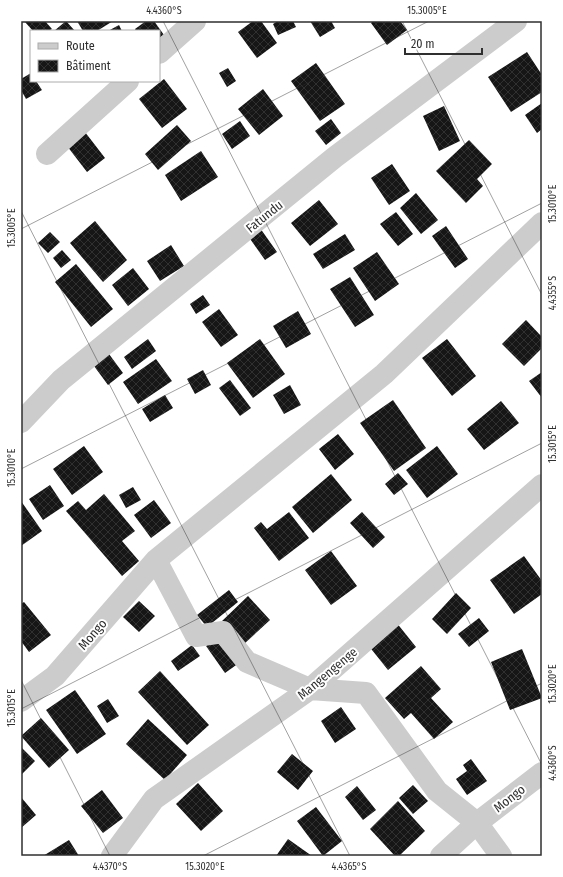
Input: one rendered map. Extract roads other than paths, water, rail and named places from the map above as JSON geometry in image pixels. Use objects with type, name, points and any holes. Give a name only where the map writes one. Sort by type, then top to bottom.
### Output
[{"type":"street","points":[[160,52],[195,21]]},
{"type":"street","name":"Fatundu","points":[[21,422],[61,380],[335,157],[516,21]]},
{"type":"street","points":[[47,154],[127,82]]},
{"type":"street","name":"Mongo","points":[[21,701],[55,676],[156,560],[384,374],[542,223]]},
{"type":"street","name":"Mangengenge","points":[[112,856],[154,799],[310,689],[542,485]]},
{"type":"street","points":[[156,560],[196,636],[223,632],[247,662],[310,689],[366,693],[437,791],[477,823],[502,856]]},
{"type":"street","name":"Mongo","points":[[441,856],[477,823],[542,772]]}]
